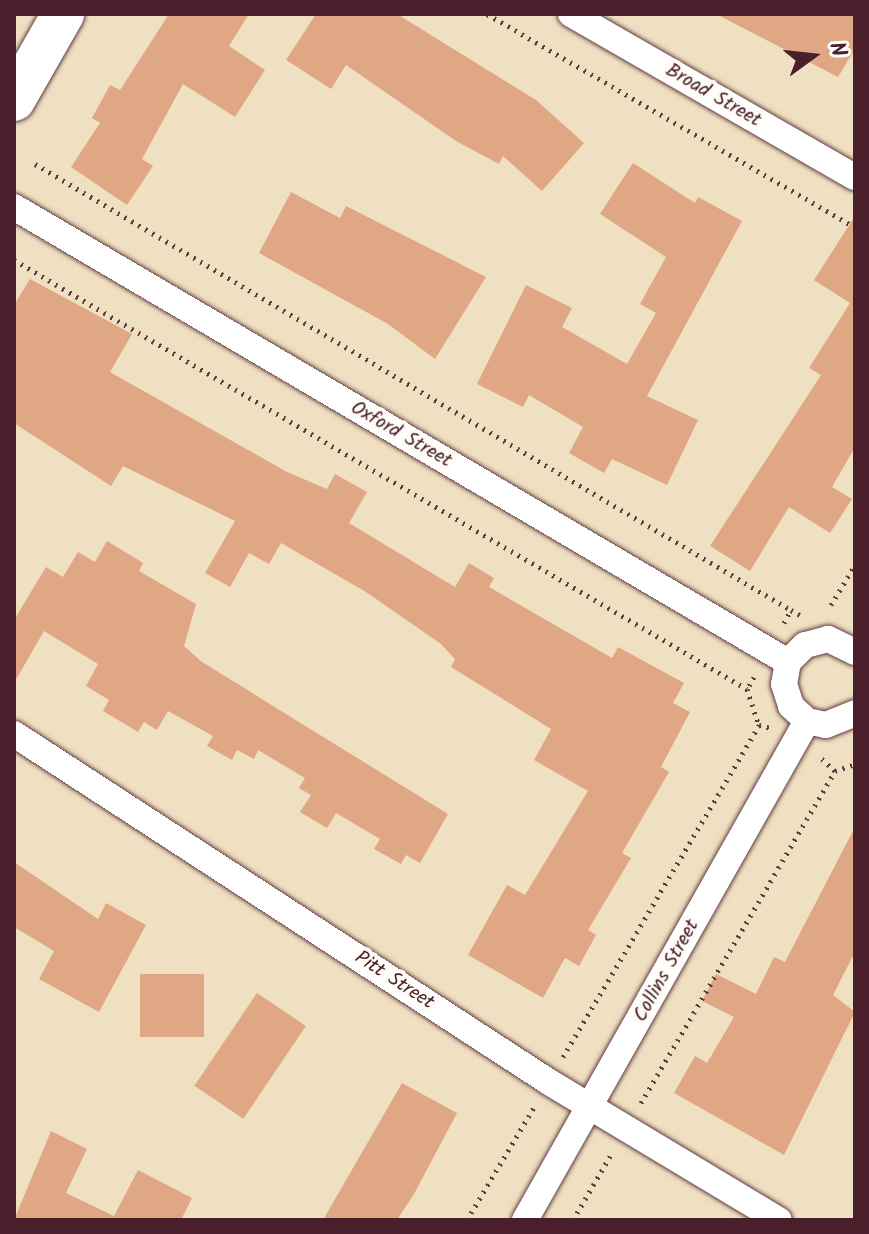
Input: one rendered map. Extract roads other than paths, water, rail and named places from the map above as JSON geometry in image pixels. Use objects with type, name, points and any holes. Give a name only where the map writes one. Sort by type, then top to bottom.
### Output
[{"type":"main road","points":[[14,100],[63,14]]},
{"type":"street","name":"Broad Street","points":[[571,14],[855,177]]},
{"type":"street","name":"Oxford Street","points":[[14,207],[788,662]]},
{"type":"street","points":[[853,646],[828,639],[805,645],[788,662],[784,684],[791,706],[807,721],[826,725],[855,713]]},
{"type":"street","name":"Collins Street","points":[[525,1220],[807,721]]},
{"type":"street","name":"Pitt Street","points":[[14,734],[590,1107],[779,1220]]}]
